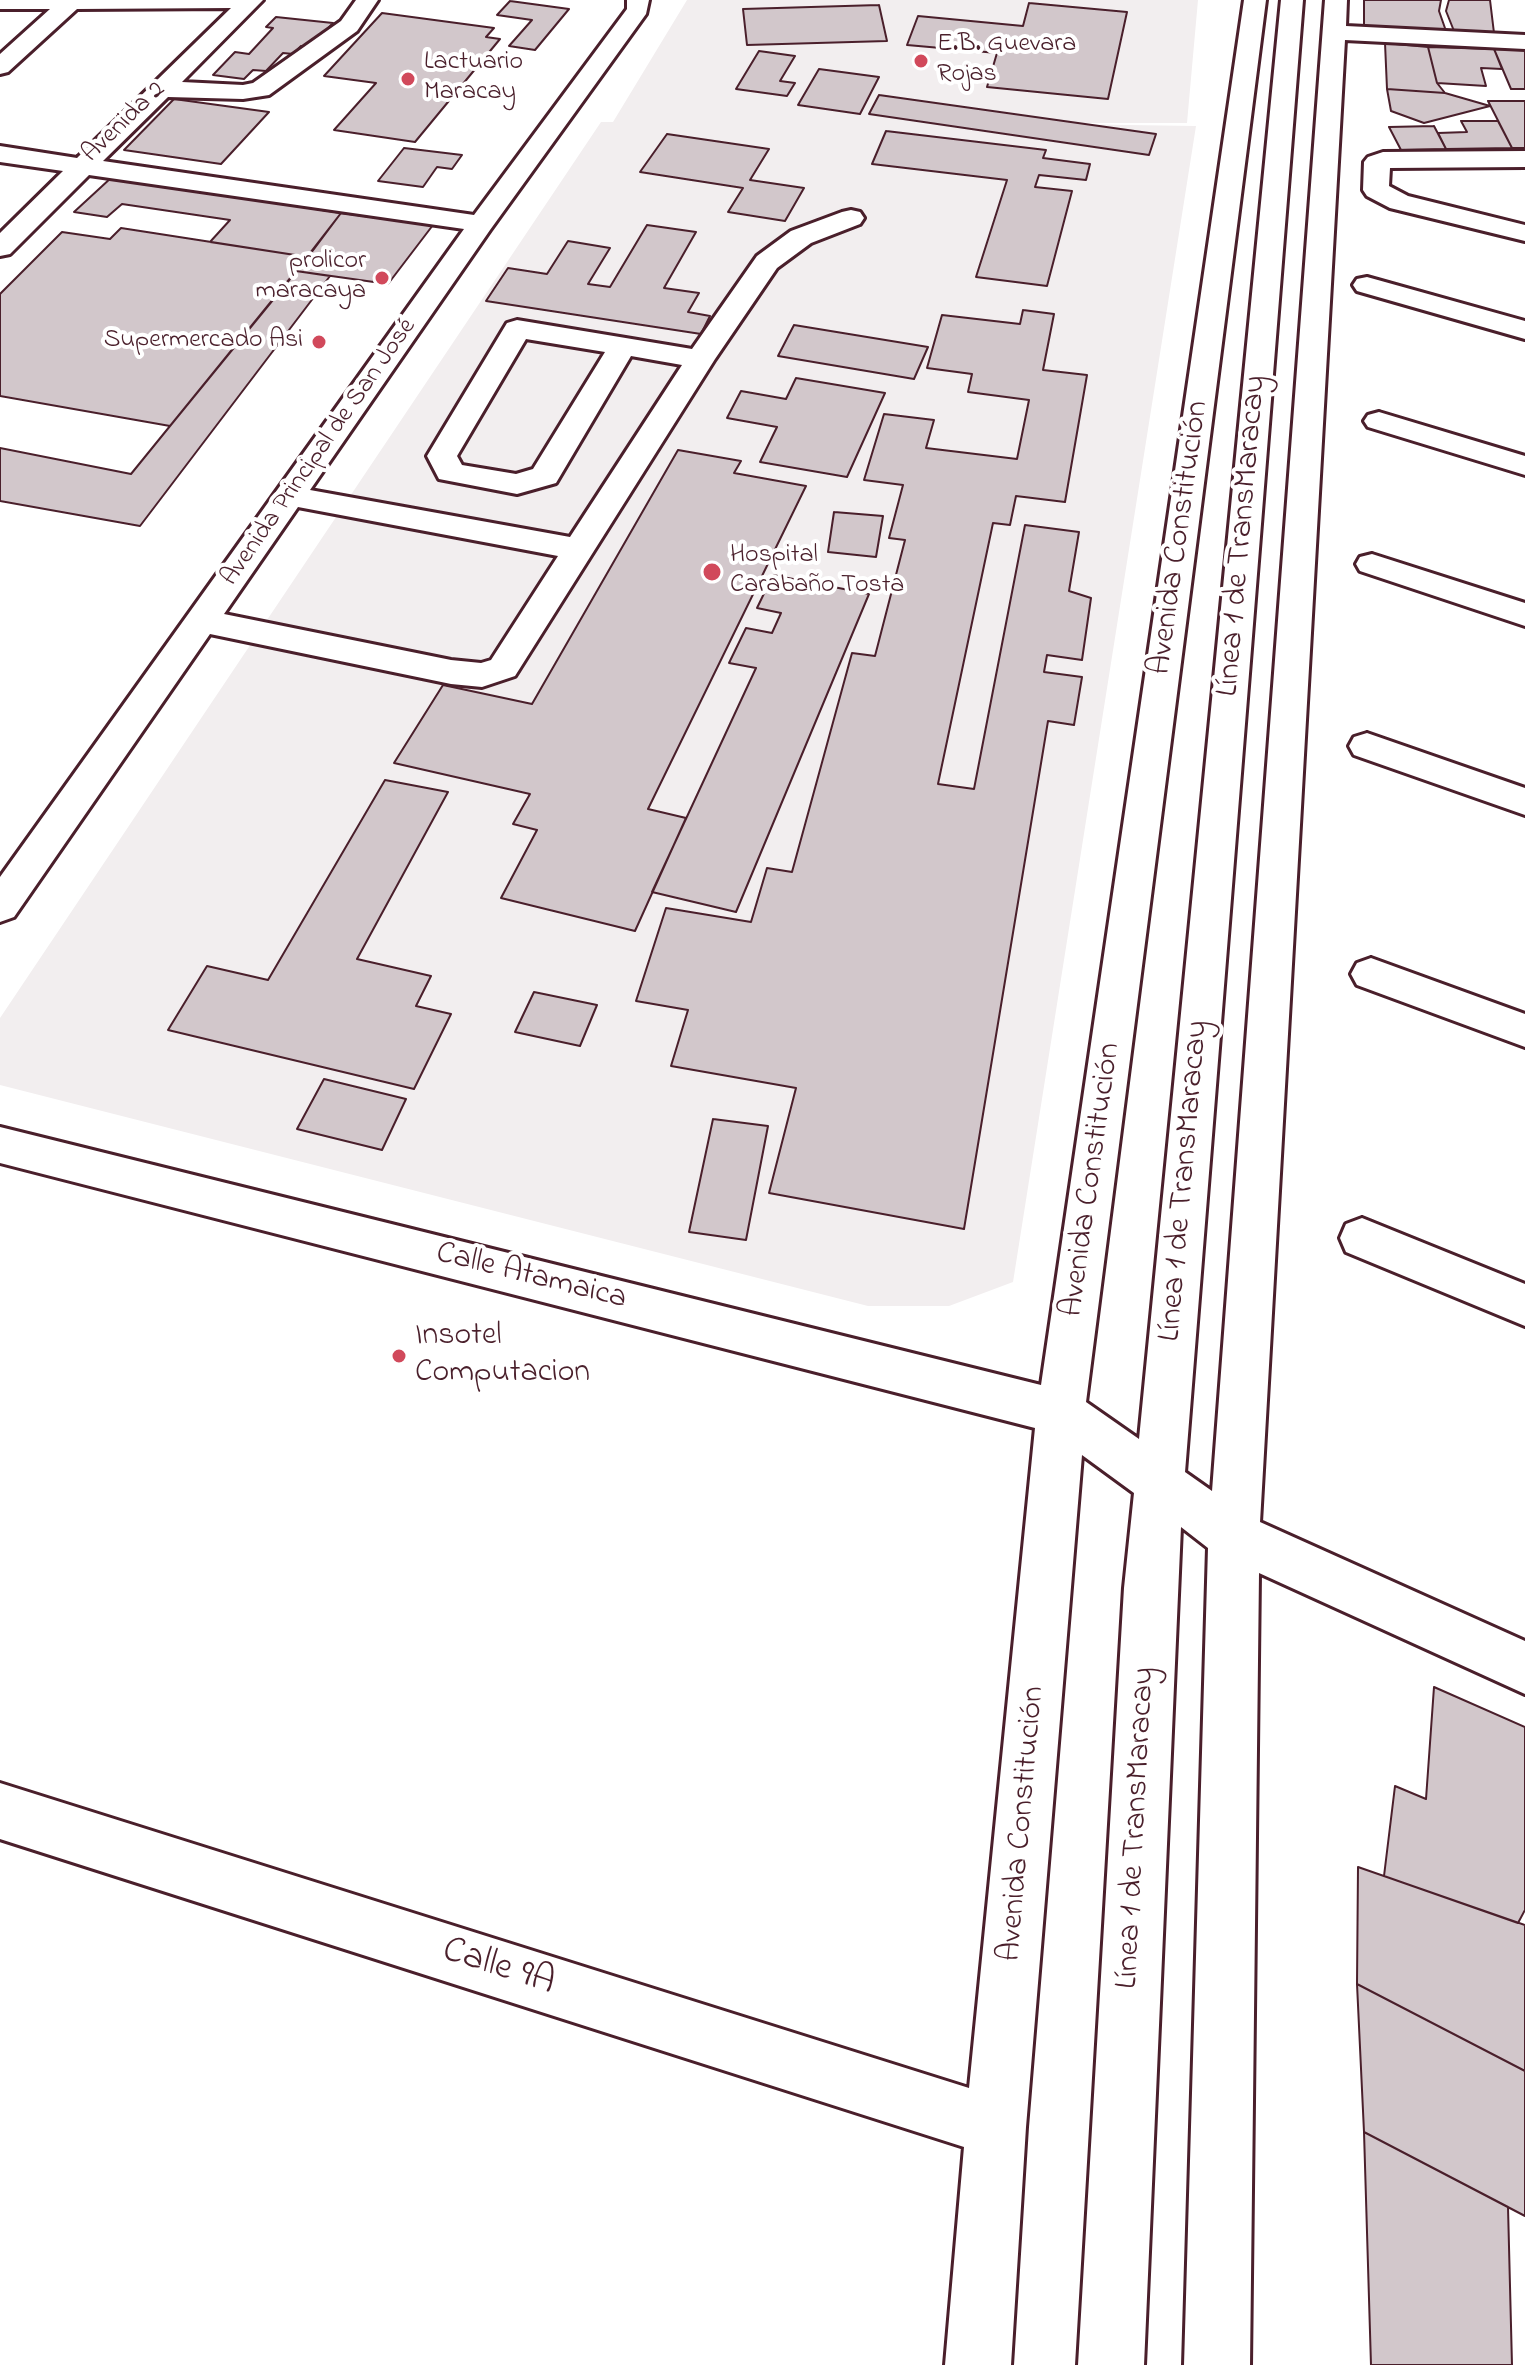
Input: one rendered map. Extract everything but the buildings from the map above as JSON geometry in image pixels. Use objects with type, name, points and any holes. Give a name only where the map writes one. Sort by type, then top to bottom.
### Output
[{"type":"street","points":[[0,67],[73,0]]},
{"type":"street","points":[[160,89],[260,90],[349,26],[367,0]]},
{"type":"street","name":"Avenida Principal de San José","points":[[0,907],[481,224],[638,9],[638,0]]},
{"type":"street","name":"Avenida Constitución","points":[[978,2365],[996,2127],[1061,1412],[1255,0]]},
{"type":"street","name":"Línea 1 de TransMaracay","points":[[1111,2365],[1150,1588],[1292,0]]},
{"type":"street","points":[[0,2],[252,1]]},
{"type":"street","name":"Avenida 2","points":[[0,248],[252,1]]},
{"type":"street","points":[[1217,2365],[1234,1536],[1336,16],[1525,42]]},
{"type":"street","points":[[0,154],[481,224]]},
{"type":"street","points":[[1525,159],[1383,160],[1377,162],[1376,190],[1399,202],[1525,233]]},
{"type":"street","points":[[201,621],[482,675],[503,668],[700,359],[767,262],[801,237],[851,218]]},
{"type":"street","points":[[1367,285],[1525,330]]},
{"type":"street","points":[[623,346],[545,476],[517,484],[450,472],[442,456],[517,329],[623,346],[700,359]]},
{"type":"street","points":[[1379,421],[1525,466]]},
{"type":"street","points":[[289,496],[578,549]]},
{"type":"street","points":[[1372,564],[1525,615]]},
{"type":"street","points":[[1367,746],[1525,802]]},
{"type":"street","points":[[1371,974],[1525,1031]]},
{"type":"street","name":"Calle Atamaica","points":[[0,1145],[1061,1412]]},
{"type":"street","points":[[1362,1238],[1525,1305]]},
{"type":"street","points":[[1061,1412],[1234,1536],[1525,1668]]},
{"type":"street","name":"Calle 9A","points":[[0,1811],[996,2127]]},
{"type":"shaded area","name":"Hospital Carabaño Tosta","points":[[687,0],[1198,0],[1187,123],[989,123],[1196,126],[1013,1282],[949,1306],[868,1306],[0,1085],[0,1018],[601,122],[613,122]]},
{"type":"place","name":"E.B. Guevara Rojas","points":[[921,61]]},
{"type":"place","name":"Lactuario Maracay","points":[[408,79]]},
{"type":"place","name":"prolicor maracaya","points":[[382,278]]},
{"type":"place","name":"Supermercado Asi","points":[[319,342]]},
{"type":"place","name":"Hospital Carabaño Tosta","points":[[712,572]]},
{"type":"place","name":"Insotel Computacion","points":[[399,1356]]}]
